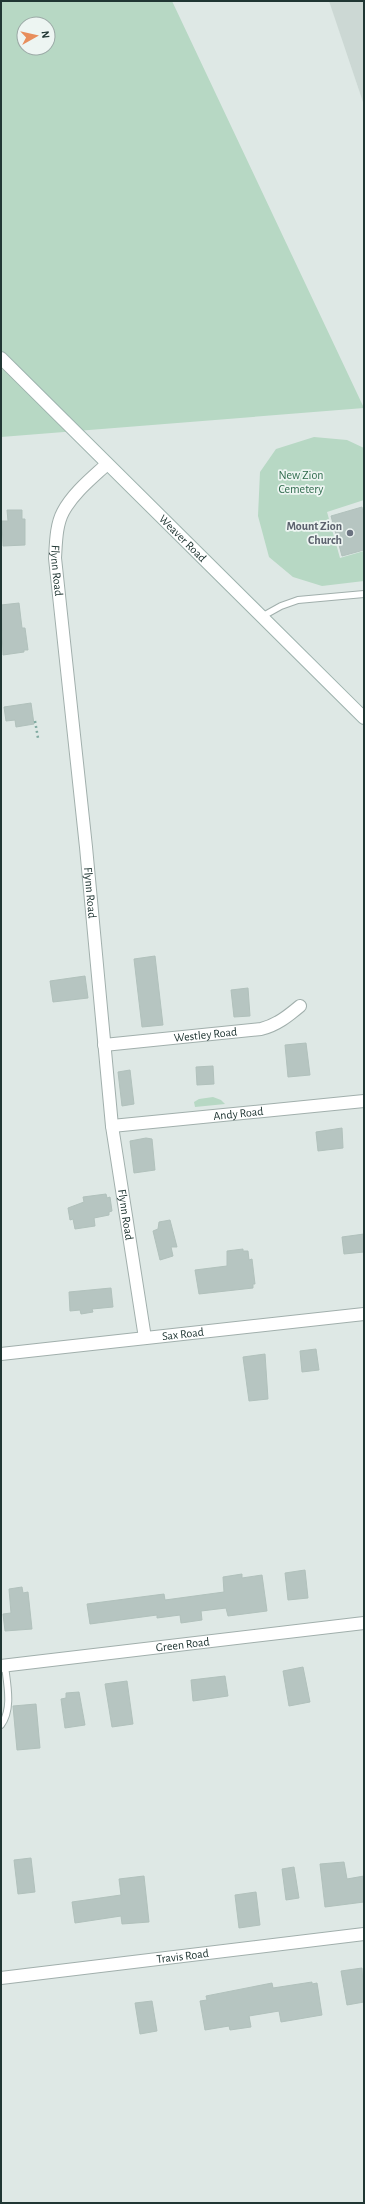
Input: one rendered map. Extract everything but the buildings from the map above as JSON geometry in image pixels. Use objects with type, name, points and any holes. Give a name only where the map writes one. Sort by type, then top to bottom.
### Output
[{"type":"street","name":"Weaver Road","points":[[1,358],[263,616],[364,718]]},
{"type":"street","name":"Flynn Road","points":[[108,464],[84,486],[62,513],[58,530],[55,558],[86,847],[112,1126],[145,1338]]},
{"type":"street","name":"Westley Road","points":[[104,1045],[261,1029],[271,1027],[285,1019],[300,1006]]},
{"type":"street","name":"Andy Road","points":[[112,1126],[364,1101]]},
{"type":"street","name":"Sax Road","points":[[1,1354],[364,1314]]},
{"type":"street","name":"Green Road","points":[[3,1666],[364,1623]]},
{"type":"street","name":"Travis Road","points":[[1,1978],[364,1934]]},
{"type":"lane","points":[[263,616],[281,606],[298,600],[364,594]]},
{"type":"lane","points":[[1,1725],[7,1716],[8,1701],[3,1666]]},
{"type":"path","points":[[35,721],[38,738]]},
{"type":"shaded area","points":[[329,1],[364,1],[364,105]]},
{"type":"green space","points":[[1,1],[172,1],[364,408],[1,437]]},
{"type":"green space","name":"New Zion Cemetery","points":[[314,437],[347,440],[364,448],[364,500],[327,512],[340,558],[364,551],[364,581],[322,586],[293,577],[269,557],[258,516],[260,472],[276,449]]},
{"type":"green space","points":[[213,1097],[221,1100],[225,1104],[195,1107],[194,1102],[199,1099]]},
{"type":"place","name":"Mount Zion Church","points":[[350,533]]}]
